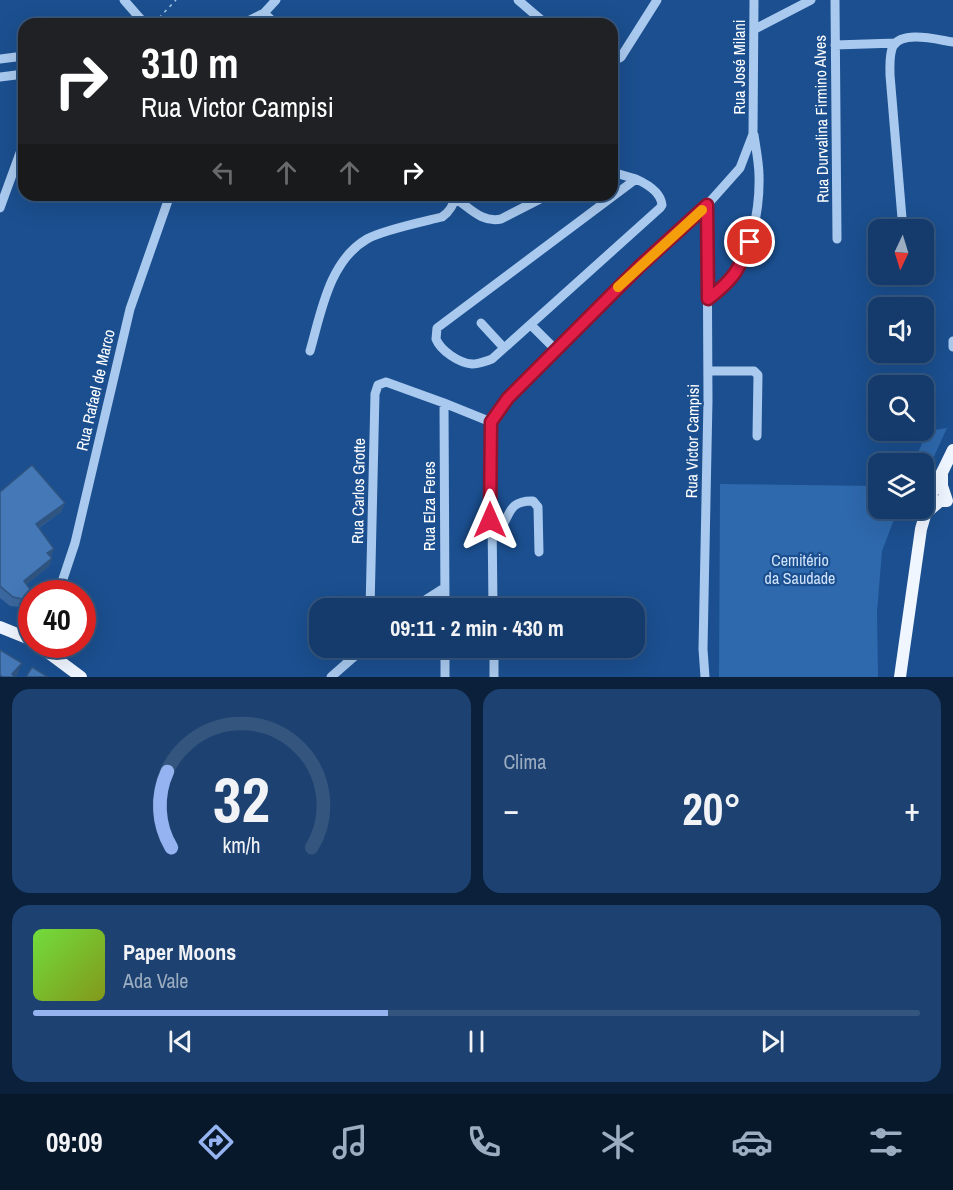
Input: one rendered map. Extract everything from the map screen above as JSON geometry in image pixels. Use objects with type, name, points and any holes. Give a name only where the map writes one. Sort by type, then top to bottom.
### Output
[{"type":"main road","points":[[934,489],[953,450]]},
{"type":"main road","points":[[942,474],[942,486],[950,502]]},
{"type":"main road","points":[[934,506],[940,501],[950,502]]},
{"type":"main road","points":[[900,677],[923,519]]},
{"type":"main road","points":[[0,627],[18,634]]},
{"type":"main road","points":[[56,658],[81,677]]},
{"type":"street","points":[[124,0],[140,18]]},
{"type":"street","points":[[254,18],[264,13],[276,0]]},
{"type":"street","points":[[518,0],[539,18]]},
{"type":"street","points":[[618,59],[657,0]]},
{"type":"street","name":"Rua José Milani","points":[[708,299],[730,282],[741,263],[750,242],[759,197],[760,174],[753,134],[754,0]]},
{"type":"street","points":[[754,29],[811,0]]},
{"type":"street","name":"Rua Durvalina Firmino Alves","points":[[835,0],[837,239]]},
{"type":"street","points":[[264,13],[269,18]]},
{"type":"street","points":[[835,45],[896,43],[905,38],[921,37],[953,42]]},
{"type":"street","points":[[896,43],[890,56],[890,75],[902,219]]},
{"type":"street","points":[[0,59],[18,57]]},
{"type":"street","points":[[0,76],[18,74]]},
{"type":"street","name":"Rua José Milani","points":[[491,422],[508,398],[640,266],[707,205],[740,168],[753,134]]},
{"type":"street","points":[[0,208],[18,158]]},
{"type":"street","points":[[607,201],[438,328],[435,334],[438,343],[462,361],[473,364],[492,359],[660,208],[662,198],[648,185],[618,174]]},
{"type":"street","points":[[618,193],[636,179]]},
{"type":"street","name":"Rua Rafael de Marco","points":[[63,580],[75,543],[130,309],[168,201]]},
{"type":"street","points":[[310,351],[333,276],[347,256],[369,238],[442,217],[448,213],[453,201]]},
{"type":"street","points":[[460,201],[486,220],[493,221],[536,201]]},
{"type":"street","name":"Rua Victor Campisi","points":[[705,677],[703,649],[708,371],[707,205]]},
{"type":"street","points":[[481,322],[504,348]]},
{"type":"street","points":[[531,325],[556,350]]},
{"type":"street","points":[[953,341],[953,348]]},
{"type":"street","points":[[708,371],[754,371],[758,375],[757,436]]},
{"type":"street","name":"Rua Carlos Grotte","points":[[370,598],[375,394],[378,385],[386,382],[444,403]]},
{"type":"street","points":[[444,403],[491,422],[493,598]]},
{"type":"street","name":"Rua Elza Feres","points":[[444,403],[444,598]]},
{"type":"street","points":[[934,496],[950,502]]},
{"type":"street","points":[[491,535],[497,532],[514,504],[532,501],[538,507],[539,552]]},
{"type":"street","points":[[428,598],[444,588]]},
{"type":"street","points":[[331,677],[353,658]]},
{"type":"street","points":[[445,658],[446,677]]},
{"type":"street","points":[[494,658],[494,677]]},
{"type":"path","points":[[159,18],[176,0]]},
{"type":"green space","points":[[947,428],[934,456],[934,453],[918,453],[923,441],[934,441],[934,430]]},
{"type":"green space","name":"Cemitério da Saudade","points":[[720,484],[868,486],[868,519],[894,519],[882,551],[877,612],[878,677],[719,677]]},
{"type":"building","points":[[32,465],[65,503],[36,524],[54,549],[47,553],[52,558],[25,580],[18,580],[18,598],[13,597],[0,586],[0,492]]},
{"type":"building","points":[[0,650],[22,663],[12,674],[14,677],[0,675]]},
{"type":"building","points":[[32,667],[48,677],[26,677]]},
{"type":"slow traffic","points":[[618,287],[702,210]]},
{"type":"route","points":[[490,520],[491,422],[508,398],[640,266],[707,205],[708,299],[730,282],[750,242]]}]
